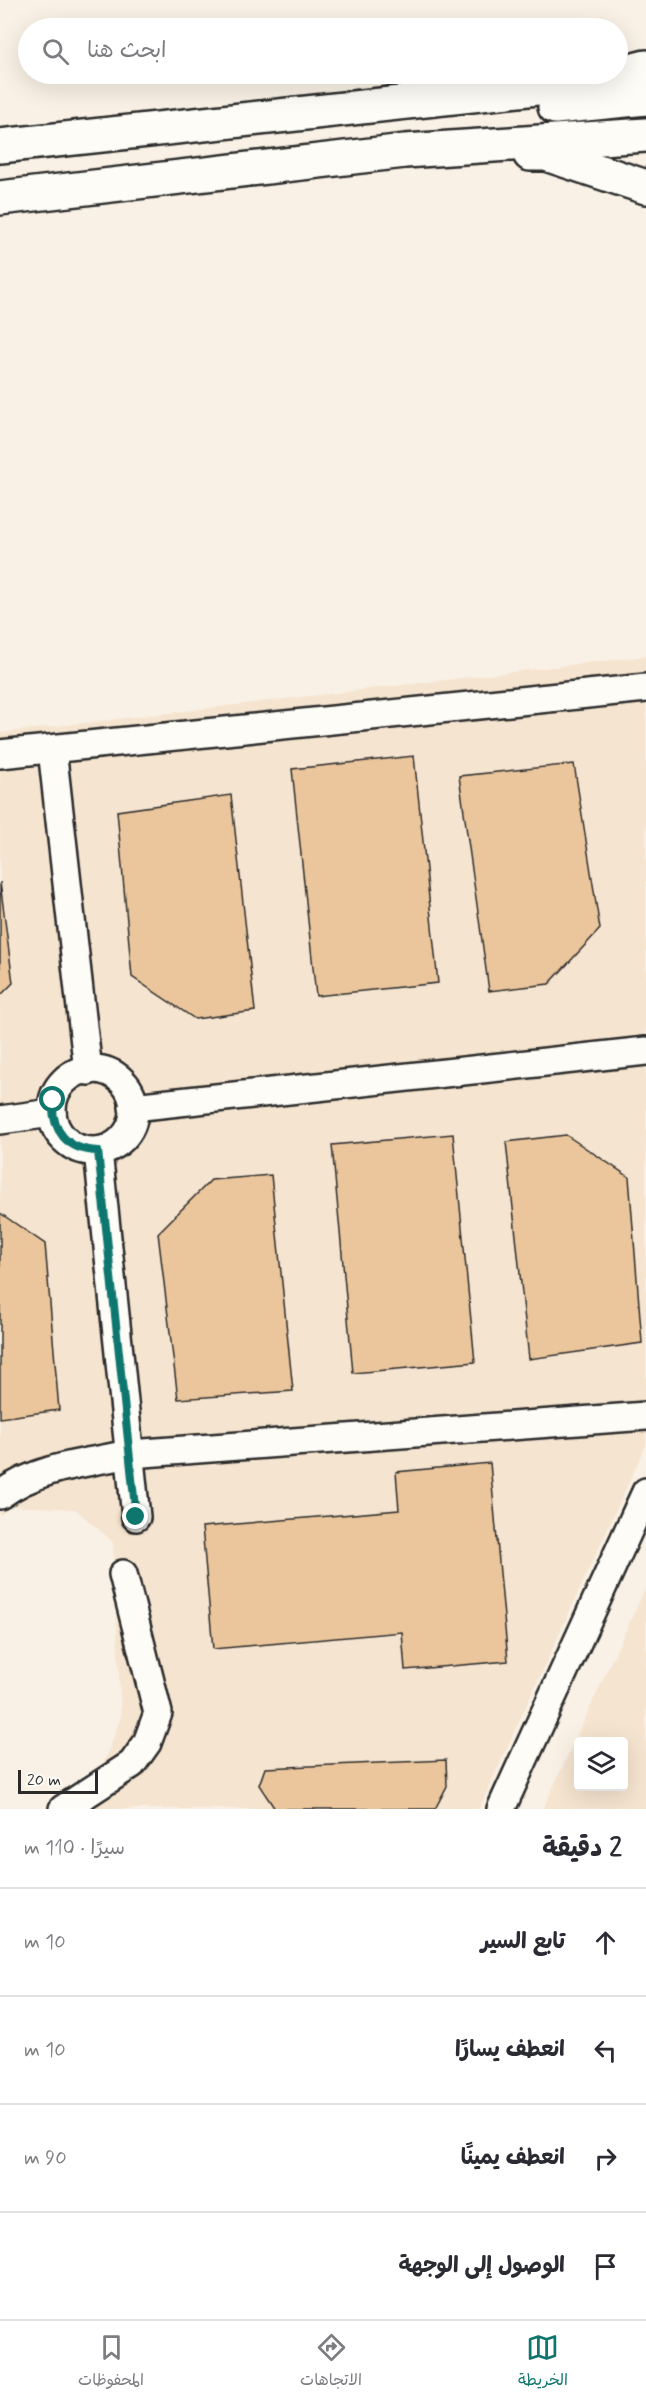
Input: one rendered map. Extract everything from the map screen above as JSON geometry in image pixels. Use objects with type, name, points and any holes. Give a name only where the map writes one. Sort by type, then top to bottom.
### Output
[{"type":"highway","points":[[628,72],[646,67]]},
{"type":"highway","points":[[0,146],[575,84]]},
{"type":"highway","points":[[406,102],[562,107],[646,98]]},
{"type":"highway","points":[[0,198],[405,151],[646,135]]},
{"type":"highway","points":[[405,151],[546,154],[646,187]]},
{"type":"street","points":[[0,754],[646,688]]},
{"type":"street","points":[[52,748],[88,1071]]},
{"type":"street","points":[[133,1107],[646,1051]]},
{"type":"street","points":[[88,1071],[106,1072],[118,1078],[128,1088],[133,1107],[130,1128],[122,1139],[111,1147],[98,1151],[85,1150],[62,1137],[52,1113],[53,1100],[67,1078],[88,1071]]},
{"type":"street","points":[[0,1120],[52,1113]]},
{"type":"street","points":[[98,1151],[136,1517]]},
{"type":"street","points":[[0,1495],[15,1484],[51,1470],[130,1454],[646,1416]]},
{"type":"street","points":[[501,1809],[646,1492]]},
{"type":"street","points":[[63,1809],[132,1764],[147,1743],[158,1713],[123,1574]]},
{"type":"shaded area","points":[[646,656],[646,1445],[479,1809],[46,1809],[100,1774],[121,1717],[113,1542],[75,1509],[12,1506],[0,1515],[0,733]]},
{"type":"shaded area","points":[[646,1587],[646,1809],[543,1809],[574,1742],[574,1791],[628,1791],[628,1737],[576,1737]]},
{"type":"building","points":[[414,756],[438,983],[316,996],[292,769]]},
{"type":"building","points":[[574,764],[600,929],[549,984],[489,991],[459,776]]},
{"type":"building","points":[[231,795],[255,1011],[195,1019],[132,977],[117,811]]},
{"type":"building","points":[[0,882],[13,983],[0,996]]},
{"type":"building","points":[[453,1134],[475,1362],[353,1373],[332,1145]]},
{"type":"building","points":[[566,1135],[629,1177],[642,1343],[529,1359],[506,1142]]},
{"type":"building","points":[[271,1175],[293,1391],[178,1399],[158,1233],[211,1180]]},
{"type":"building","points":[[0,1213],[45,1244],[59,1410],[0,1418]]},
{"type":"building","points":[[490,1463],[508,1661],[405,1670],[402,1632],[213,1649],[202,1527],[399,1510],[396,1472]]},
{"type":"building","points":[[446,1760],[447,1786],[435,1809],[275,1809],[259,1785],[265,1768]]},
{"type":"route","points":[[53,1100],[52,1113],[55,1126],[62,1137],[73,1146],[98,1151],[136,1517]]}]
